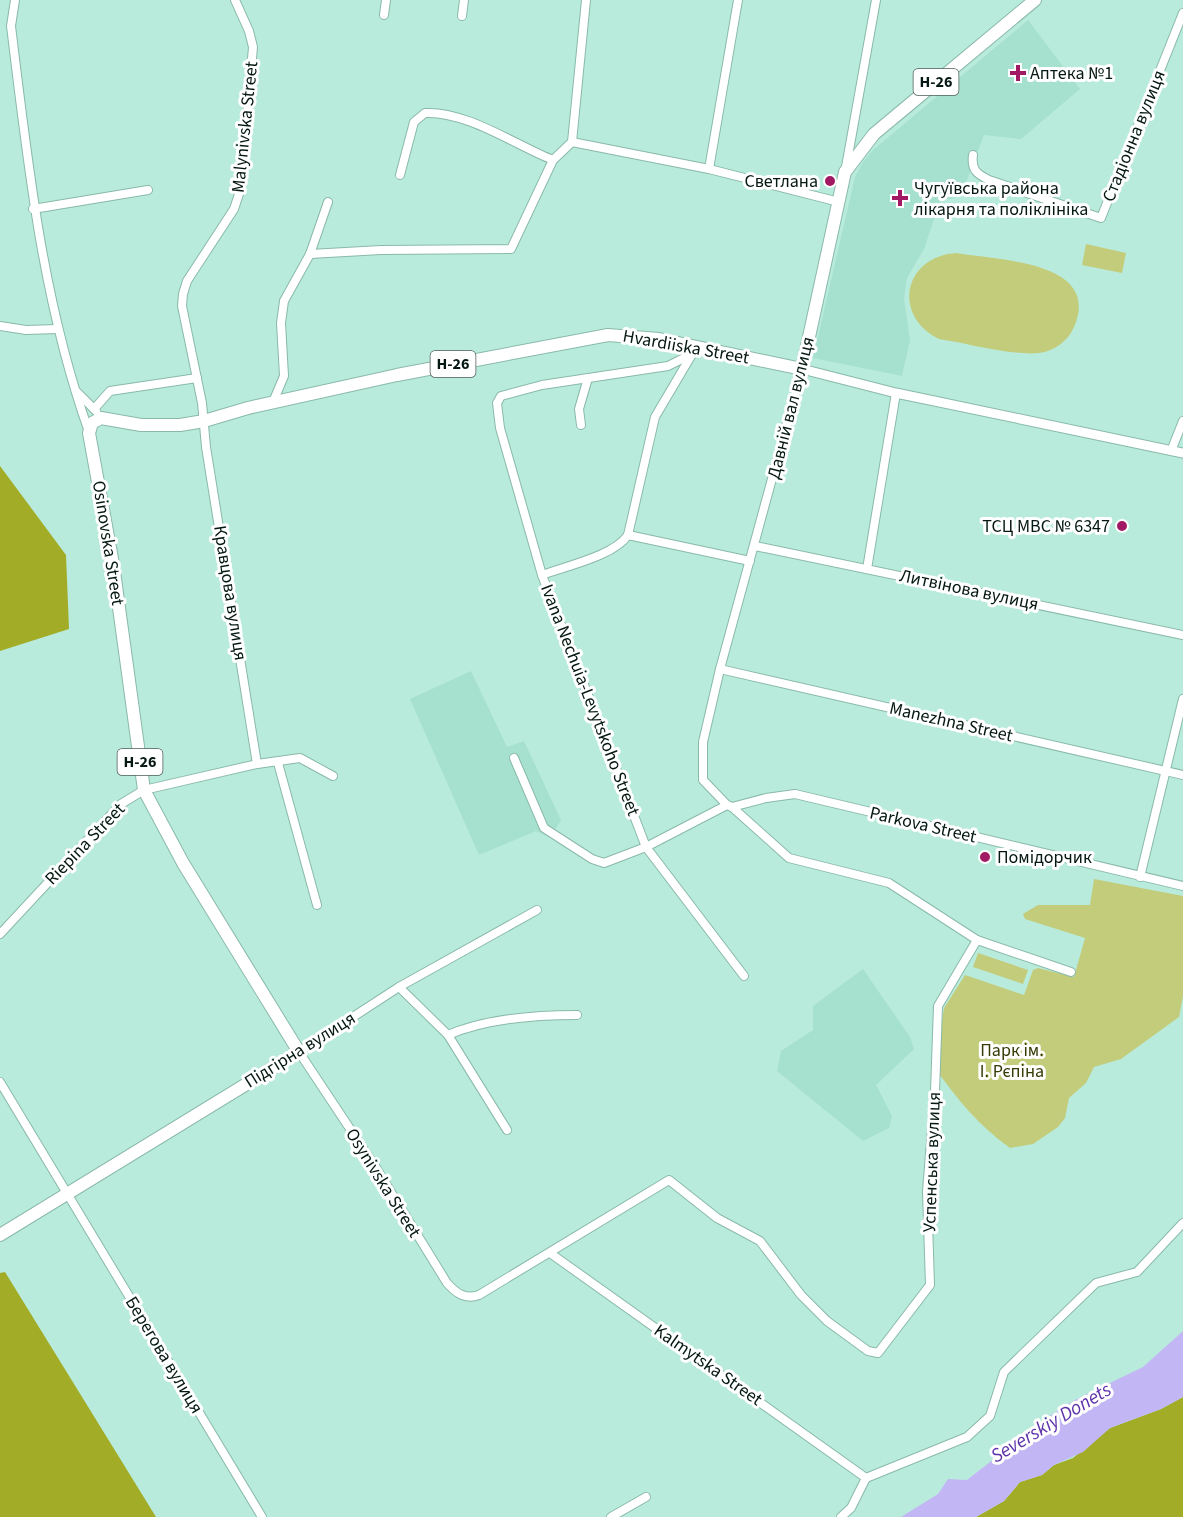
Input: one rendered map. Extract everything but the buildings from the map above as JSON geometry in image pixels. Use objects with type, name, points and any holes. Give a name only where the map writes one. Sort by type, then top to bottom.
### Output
[{"type":"main road","name":"Н-26","points":[[846,172],[874,134],[1035,0]]},
{"type":"main road","name":"Давній вал вулиця","points":[[802,369],[846,172]]},
{"type":"main road","name":"Hvardiiska Street","points":[[106,418],[141,425],[204,421],[273,402],[591,337],[642,336],[694,351],[802,369]]},
{"type":"main road","points":[[89,433],[96,420],[106,418]]},
{"type":"main road","name":"Osinovska Street","points":[[89,433],[113,564],[144,790],[155,816],[299,1052]]},
{"type":"main road","name":"Підгірна вулиця","points":[[0,1235],[299,1052]]},
{"type":"street","name":"Osinovska Street","points":[[15,0],[11,26],[33,209],[57,329],[89,433]]},
{"type":"street","name":"Malynivska Street","points":[[204,421],[182,306],[187,281],[234,209],[242,188],[253,47],[249,31],[235,0]]},
{"type":"street","points":[[384,15],[386,0]]},
{"type":"street","points":[[462,16],[464,0]]},
{"type":"street","points":[[310,254],[381,249],[511,249],[553,160],[572,142],[586,0]]},
{"type":"street","points":[[709,169],[738,0]]},
{"type":"street","name":"Давній вал вулиця","points":[[846,172],[876,0]]},
{"type":"street","name":"Стадіонна вулиця","points":[[973,155],[972,166],[975,171],[989,180],[1101,218],[1183,13]]},
{"type":"street","points":[[400,174],[414,122],[425,113],[449,116],[492,131],[553,160]]},
{"type":"street","points":[[572,142],[709,169],[839,202]]},
{"type":"street","points":[[33,209],[148,190]]},
{"type":"street","points":[[273,402],[284,376],[281,323],[284,301],[310,254],[328,202]]},
{"type":"street","points":[[0,326],[26,330],[57,329]]},
{"type":"street","points":[[581,425],[579,409],[588,378],[668,366],[694,351]]},
{"type":"street","points":[[542,575],[611,550],[628,535],[655,417],[694,351]]},
{"type":"street","name":"Давній вал вулиця","points":[[802,369],[720,669],[703,742],[703,780],[789,858],[889,883],[977,940],[1071,972]]},
{"type":"street","name":"Hvardiiska Street","points":[[802,369],[896,393],[1183,453]]},
{"type":"street","points":[[94,409],[110,391],[197,378]]},
{"type":"street","name":"Ivana Nechuia-Levytskoho Street","points":[[588,378],[542,385],[501,396],[497,403],[500,428],[542,575],[646,847],[744,976]]},
{"type":"street","points":[[74,389],[106,418]]},
{"type":"street","points":[[867,569],[896,393]]},
{"type":"street","name":"Кравцова вулиця","points":[[204,421],[257,764]]},
{"type":"street","points":[[1171,451],[1183,421]]},
{"type":"street","points":[[628,535],[750,561]]},
{"type":"street","name":"Литвінова вулиця","points":[[755,546],[1183,635]]},
{"type":"street","name":"Manezhna Street","points":[[720,669],[1183,775]]},
{"type":"street","points":[[1140,877],[1183,699]]},
{"type":"street","name":"Riepina Street","points":[[0,934],[121,804],[144,790],[257,764],[304,758],[319,770],[333,776]]},
{"type":"street","name":"Parkova Street","points":[[514,758],[544,828],[592,859],[604,862],[625,857],[729,806],[795,794],[931,828],[1099,864],[1140,877],[1183,886]]},
{"type":"street","points":[[278,763],[317,905]]},
{"type":"street","name":"Підгірна вулиця","points":[[299,1052],[399,987],[537,910]]},
{"type":"street","name":"Успенська вулиця","points":[[550,1253],[669,1180],[717,1218],[759,1241],[801,1295],[827,1321],[868,1351],[878,1353],[930,1285],[927,1191],[935,1092],[938,1006],[977,940]]},
{"type":"street","points":[[399,987],[448,1035],[507,1130]]},
{"type":"street","points":[[448,1035],[470,1025],[525,1019],[536,1015],[577,1015]]},
{"type":"street","name":"Osynivska Street","points":[[299,1052],[378,1171],[447,1283],[461,1295],[472,1298],[479,1295],[550,1253]]},
{"type":"street","name":"Берегова вулиця","points":[[0,1082],[262,1517]]},
{"type":"street","points":[[841,1517],[851,1508],[866,1478],[967,1437],[990,1416],[1004,1372],[1096,1283],[1137,1272],[1183,1224]]},
{"type":"street","name":"Kalmytska Street","points":[[550,1253],[866,1478]]},
{"type":"street","points":[[611,1517],[646,1497]]},
{"type":"shaded area","name":"Чугуївська района лікарня та поліклініка","points":[[1028,20],[1080,89],[1021,139],[984,135],[961,196],[940,201],[924,249],[907,278],[904,299],[910,340],[902,376],[813,358],[855,177],[863,162],[873,150]]},
{"type":"shaded area","points":[[471,671],[507,747],[524,741],[561,820],[550,838],[536,831],[479,855],[410,699]]},
{"type":"shaded area","points":[[863,969],[910,1037],[914,1049],[876,1085],[892,1116],[889,1128],[863,1141],[777,1071],[781,1051],[813,1030],[813,1006]]},
{"type":"green space","points":[[1086,244],[1126,253],[1122,273],[1082,265]]},
{"type":"green space","points":[[956,253],[1018,262],[1059,276],[1073,288],[1079,305],[1074,327],[1068,337],[1050,350],[1028,353],[1003,351],[939,339],[924,329],[914,316],[910,303],[910,289],[915,276],[924,265],[938,257]]},
{"type":"green space","points":[[0,466],[66,555],[69,629],[0,651]]},
{"type":"green space","name":"Парк ім. І. Рєпіна","points":[[1094,879],[1183,896],[1183,996],[1179,1017],[1121,1059],[1094,1067],[1086,1083],[1069,1098],[1065,1118],[1058,1127],[1033,1144],[1010,1148],[988,1131],[969,1111],[935,1068],[944,1008],[965,975],[1024,995],[1033,970],[1038,968],[1074,977],[1085,938],[1025,919],[1023,914],[1038,905],[1090,905]]},
{"type":"green space","points":[[978,953],[1028,970],[1023,984],[973,967]]},
{"type":"green space","points":[[5,1272],[156,1517],[0,1517],[0,1273]]},
{"type":"green space","points":[[1183,1397],[1183,1517],[976,1517],[1004,1501],[1020,1482],[1042,1475],[1054,1465],[1073,1458],[1110,1428],[1161,1409]]},
{"type":"water","name":"Severskiy Donets","points":[[1183,1331],[1183,1397],[1161,1409],[1110,1428],[1083,1452],[1054,1465],[1042,1475],[1020,1482],[1004,1501],[976,1517],[901,1517],[938,1494],[948,1479],[967,1480],[1048,1417],[1075,1400],[1143,1367]]},
{"type":"place","name":"Аптека №1","points":[[1018,73]]},
{"type":"place","name":"Светлана","points":[[830,181]]},
{"type":"place","name":"Чугуївська района лікарня та поліклініка","points":[[900,198]]},
{"type":"place","name":"ТСЦ МВС № 6347","points":[[1122,526]]},
{"type":"place","name":"Помідорчик","points":[[985,857]]}]
